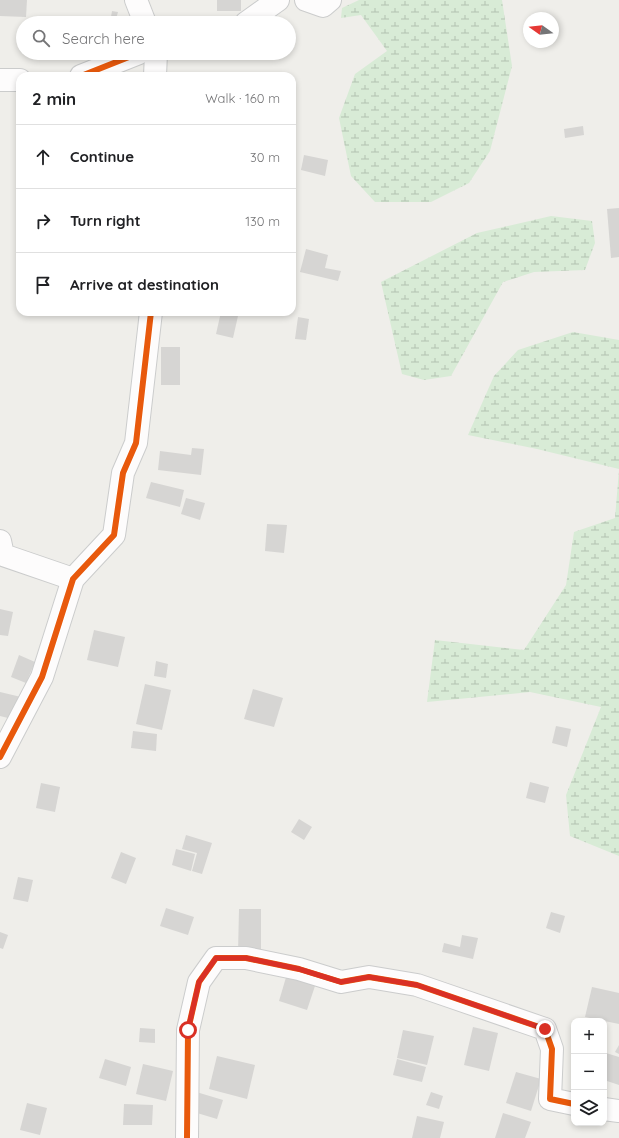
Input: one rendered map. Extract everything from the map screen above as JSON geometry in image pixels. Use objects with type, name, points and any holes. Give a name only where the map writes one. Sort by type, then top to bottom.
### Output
[{"type":"street","points":[[136,0],[142,16]]},
{"type":"street","points":[[256,16],[278,0]]},
{"type":"street","points":[[306,0],[323,6],[330,0]]},
{"type":"street","points":[[91,72],[121,60]]},
{"type":"street","points":[[155,72],[156,60]]},
{"type":"street","points":[[0,80],[16,80]]},
{"type":"street","points":[[0,758],[42,677],[73,579],[114,535],[123,473],[136,443],[151,316]]},
{"type":"street","points":[[0,541],[3,555],[73,579]]},
{"type":"street","points":[[187,1138],[188,1030],[199,982],[216,958],[246,958],[299,969],[341,982],[369,977],[417,985],[545,1029],[552,1049],[550,1099],[571,1103]]},
{"type":"street","points":[[607,1110],[619,1112]]},
{"type":"green space","points":[[359,0],[502,0],[512,66],[490,151],[469,183],[431,202],[375,202],[351,176],[339,118],[355,74],[387,51],[361,15],[341,18],[342,8]]},
{"type":"green space","points":[[551,216],[592,221],[595,243],[585,270],[534,272],[503,282],[451,376],[424,380],[402,374],[381,282],[477,233]]},
{"type":"green space","points":[[573,332],[619,340],[619,469],[537,449],[468,435],[494,376],[518,350]]},
{"type":"green space","points":[[619,470],[619,856],[570,836],[566,795],[601,707],[530,692],[427,702],[435,640],[524,650],[566,585],[574,532],[615,518]]},
{"type":"building","points":[[0,0],[27,0],[26,16],[0,16]]},
{"type":"building","points":[[217,0],[241,0],[241,11],[217,11]]},
{"type":"building","points":[[112,11],[118,12],[117,16],[111,16]]},
{"type":"building","points":[[583,126],[584,135],[565,138],[564,129]]},
{"type":"building","points":[[304,155],[328,160],[325,176],[301,170]]},
{"type":"building","points":[[619,208],[619,257],[611,258],[607,209]]},
{"type":"building","points":[[306,249],[328,255],[325,268],[341,271],[338,281],[300,272]]},
{"type":"building","points":[[220,316],[238,316],[233,338],[216,334]]},
{"type":"building","points":[[298,317],[309,319],[306,340],[295,339]]},
{"type":"building","points":[[161,347],[180,347],[180,385],[161,385]]},
{"type":"building","points":[[192,448],[204,449],[201,475],[158,470],[160,451],[191,455]]},
{"type":"building","points":[[151,482],[184,490],[180,507],[146,498]]},
{"type":"building","points":[[186,498],[205,503],[200,520],[181,514]]},
{"type":"building","points":[[267,524],[287,525],[284,553],[265,551]]},
{"type":"building","points":[[0,609],[13,612],[8,636],[0,635]]},
{"type":"building","points":[[94,630],[125,637],[118,667],[87,660]]},
{"type":"building","points":[[19,655],[35,662],[26,683],[11,677]]},
{"type":"building","points":[[156,661],[168,664],[166,678],[154,676]]},
{"type":"building","points":[[145,684],[171,690],[162,730],[136,724]]},
{"type":"building","points":[[253,689],[283,698],[274,727],[244,719]]},
{"type":"building","points":[[0,692],[21,697],[16,720],[0,716]]},
{"type":"building","points":[[556,726],[571,729],[567,747],[552,743]]},
{"type":"building","points":[[133,731],[157,734],[156,751],[131,748]]},
{"type":"building","points":[[530,782],[549,787],[545,803],[526,798]]},
{"type":"building","points":[[41,783],[60,787],[55,812],[36,808]]},
{"type":"building","points":[[299,819],[312,827],[304,840],[291,832]]},
{"type":"building","points":[[186,835],[212,843],[202,874],[192,871],[197,853],[182,849]]},
{"type":"building","points":[[176,849],[195,854],[191,871],[172,865]]},
{"type":"building","points":[[121,852],[136,858],[126,884],[111,878]]},
{"type":"building","points":[[18,877],[33,880],[28,902],[13,899]]},
{"type":"building","points":[[166,908],[194,917],[188,935],[160,926]]},
{"type":"building","points":[[239,909],[261,909],[261,953],[238,953]]},
{"type":"building","points":[[551,912],[565,916],[560,933],[546,928]]},
{"type":"building","points":[[0,932],[8,935],[3,949],[0,948]]},
{"type":"building","points":[[462,935],[478,938],[473,959],[442,952],[444,943],[460,947]]},
{"type":"building","points":[[287,974],[316,983],[307,1010],[279,1001]]},
{"type":"building","points":[[592,987],[619,993],[619,1024],[607,1022],[607,1018],[585,1017]]},
{"type":"building","points":[[473,1027],[498,1033],[489,1071],[464,1065]]},
{"type":"building","points":[[140,1028],[155,1029],[155,1043],[139,1042]]},
{"type":"building","points":[[403,1030],[434,1036],[427,1065],[397,1058]]},
{"type":"building","points":[[619,1045],[619,1054],[615,1052]]},
{"type":"building","points":[[607,1053],[619,1057],[619,1085],[607,1081]]},
{"type":"building","points":[[217,1056],[255,1065],[247,1099],[209,1089]]},
{"type":"building","points":[[105,1059],[131,1067],[126,1086],[99,1078]]},
{"type":"building","points":[[397,1059],[426,1067],[422,1082],[393,1075]]},
{"type":"building","points":[[143,1064],[173,1071],[166,1101],[136,1094]]},
{"type":"building","points":[[516,1072],[541,1079],[531,1111],[506,1103]]},
{"type":"building","points":[[193,1091],[223,1100],[217,1119],[187,1110]]},
{"type":"building","points":[[431,1092],[443,1096],[439,1109],[426,1105]]},
{"type":"building","points":[[27,1103],[47,1108],[40,1135],[20,1130]]},
{"type":"building","points":[[124,1104],[153,1105],[152,1125],[123,1125]]},
{"type":"building","points":[[503,1113],[531,1122],[525,1138],[495,1138]]},
{"type":"building","points":[[417,1116],[444,1122],[440,1138],[412,1138]]},
{"type":"cycle path","points":[[91,72],[121,60]]},
{"type":"cycle path","points":[[0,757],[42,677],[73,579],[114,535],[123,473],[136,443],[151,316]]},
{"type":"cycle path","points":[[187,1138],[188,1030],[199,982],[216,958],[246,958],[299,969],[341,982],[369,977],[417,985],[545,1029],[552,1049],[550,1099],[571,1103]]},
{"type":"route","points":[[188,1030],[199,982],[216,958],[246,958],[299,969],[341,982],[369,977],[417,985],[545,1029]]}]
